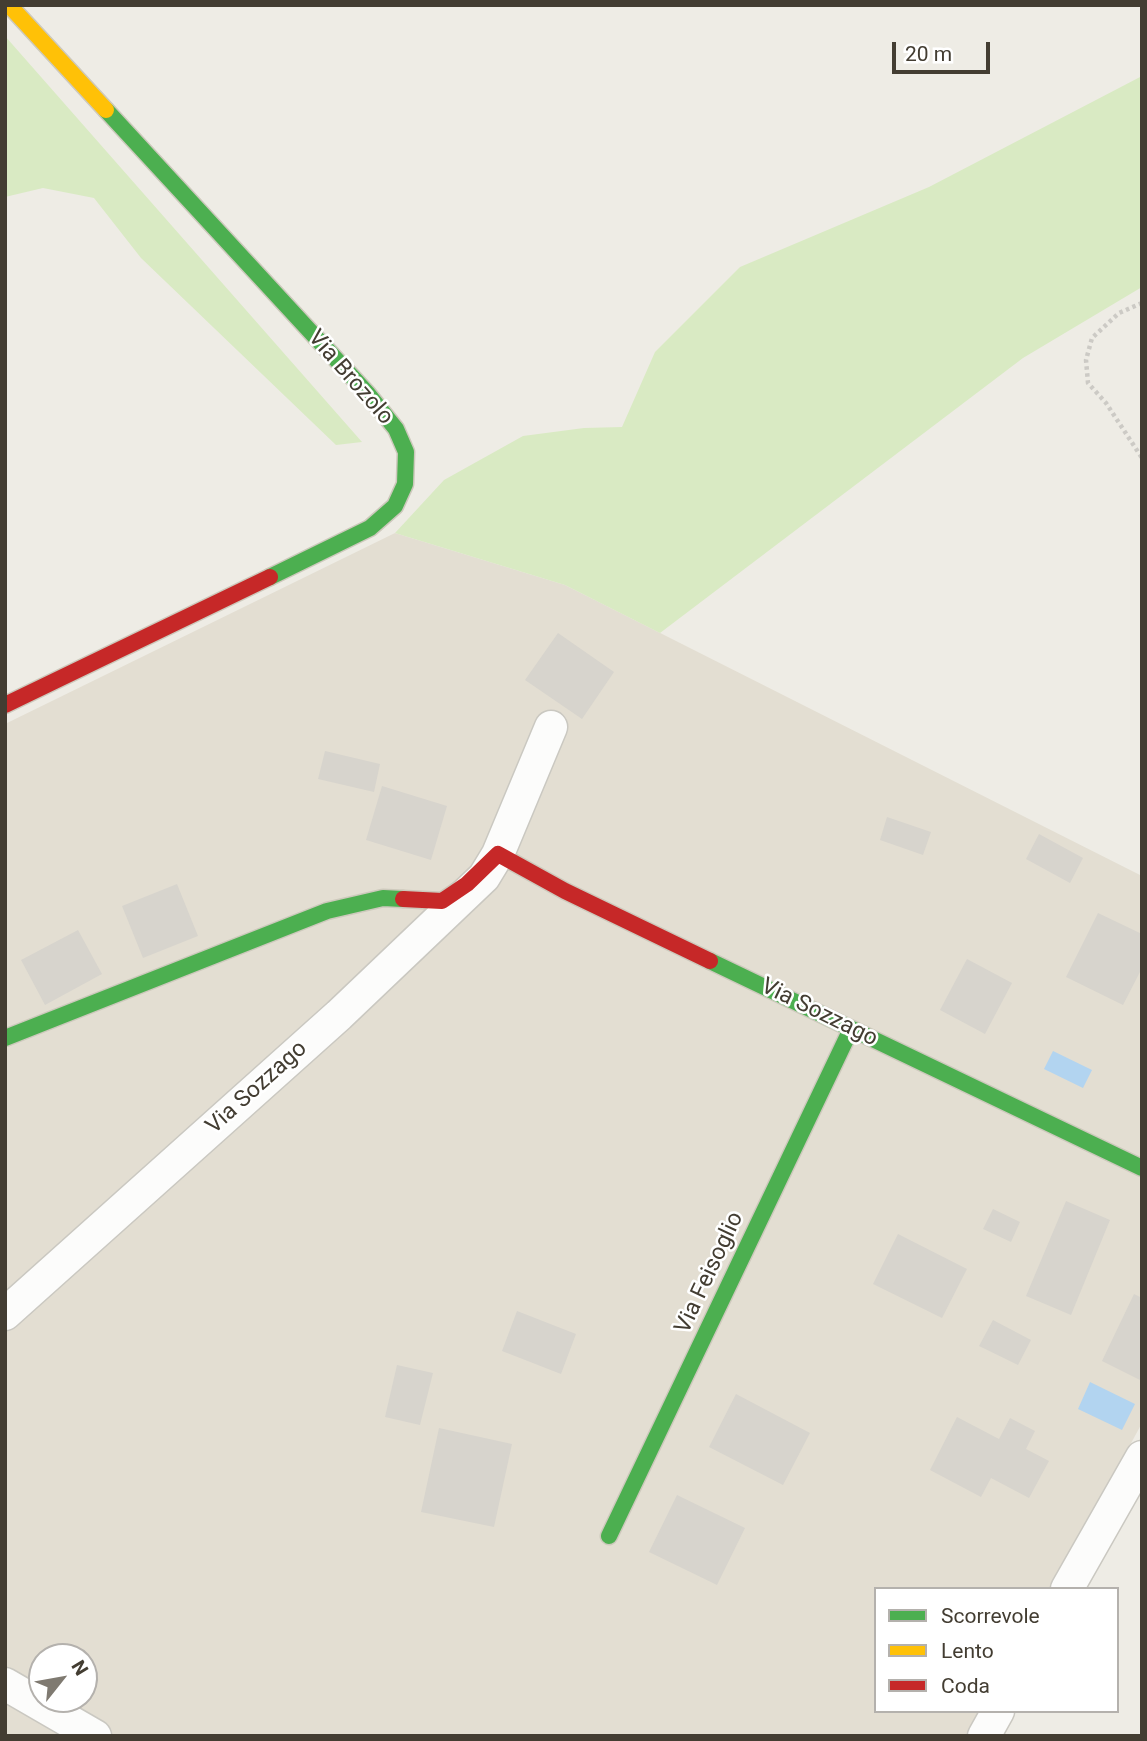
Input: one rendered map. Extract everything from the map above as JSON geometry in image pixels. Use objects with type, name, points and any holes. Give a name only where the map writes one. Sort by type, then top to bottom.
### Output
[{"type":"street","name":"Via Brozolo","points":[[5,705],[370,528],[395,506],[405,484],[406,470],[406,452],[396,429],[368,394],[9,5]]},
{"type":"street","name":"Via Sozzago","points":[[5,1314],[339,1015],[484,877],[498,853],[551,727]]},
{"type":"street","name":"Via Sozzago","points":[[498,853],[565,891],[1142,1168]]},
{"type":"street","name":"Via Sozzago","points":[[5,1038],[327,911],[383,898],[442,901],[467,884],[498,853]]},
{"type":"street","name":"Via Feisoglio","points":[[609,1536],[851,1028]]},
{"type":"street","points":[[1068,1587],[1142,1457]]},
{"type":"street","points":[[5,1684],[95,1736]]},
{"type":"street","points":[[984,1736],[997,1713]]},
{"type":"path","points":[[1142,303],[1119,313],[1092,338],[1086,360],[1088,383],[1106,403],[1142,458]]},
{"type":"shaded area","points":[[395,533],[565,585],[1142,876],[1142,1423],[1053,1587],[874,1587],[874,1713],[984,1713],[972,1736],[5,1736],[5,724]]},
{"type":"green space","points":[[5,36],[362,442],[336,445],[141,258],[94,198],[43,188],[5,197]]},
{"type":"green space","points":[[1142,76],[1142,287],[1023,358],[660,633],[565,585],[395,533],[444,480],[523,436],[584,428],[622,427],[655,352],[740,267],[929,187]]},
{"type":"water","points":[[1053,1051],[1092,1070],[1083,1088],[1044,1069]]},
{"type":"water","points":[[1090,1382],[1135,1404],[1122,1430],[1078,1409]]},
{"type":"building","points":[[558,633],[614,672],[582,719],[525,680]]},
{"type":"building","points":[[325,751],[380,764],[374,792],[318,779]]},
{"type":"building","points":[[382,786],[447,806],[431,860],[366,840]]},
{"type":"building","points":[[887,817],[931,832],[923,855],[880,840]]},
{"type":"building","points":[[1039,834],[1083,858],[1070,883],[1026,859]]},
{"type":"building","points":[[177,884],[198,936],[143,958],[122,906]]},
{"type":"building","points":[[1098,913],[1142,934],[1142,968],[1123,1005],[1066,977]]},
{"type":"building","points":[[78,930],[102,974],[45,1005],[21,960]]},
{"type":"building","points":[[967,959],[1012,983],[985,1034],[940,1010]]},
{"type":"building","points":[[1066,1201],[1110,1220],[1071,1315],[1026,1296]]},
{"type":"building","points":[[993,1209],[1020,1222],[1011,1242],[983,1229]]},
{"type":"building","points":[[898,1234],[967,1269],[942,1318],[873,1284]]},
{"type":"building","points":[[1134,1294],[1142,1298],[1142,1381],[1102,1361]]},
{"type":"building","points":[[517,1311],[576,1334],[561,1374],[502,1351]]},
{"type":"building","points":[[993,1320],[1031,1340],[1018,1365],[979,1346]]},
{"type":"building","points":[[397,1365],[433,1373],[420,1425],[385,1417]]},
{"type":"building","points":[[736,1394],[810,1433],[783,1485],[709,1447]]},
{"type":"building","points":[[957,1417],[999,1439],[1010,1418],[1035,1431],[1026,1449],[1049,1461],[1029,1498],[991,1478],[981,1497],[930,1470]]},
{"type":"building","points":[[439,1428],[512,1444],[494,1527],[421,1512]]},
{"type":"building","points":[[677,1495],[745,1528],[717,1585],[649,1552]]},
{"type":"traffic: fast","points":[[106,110],[368,394],[396,429],[406,452],[405,484],[395,506],[370,528],[270,577]]},
{"type":"traffic: fast","points":[[5,1038],[327,911],[383,898],[403,899]]},
{"type":"traffic: fast","points":[[710,961],[1142,1168]]},
{"type":"traffic: fast","points":[[609,1536],[851,1029]]},
{"type":"traffic: slow","points":[[9,5],[106,110]]},
{"type":"traffic: jam","points":[[5,705],[270,577]]},
{"type":"traffic: jam","points":[[403,899],[442,901],[467,884],[498,854],[565,891],[710,961]]}]
